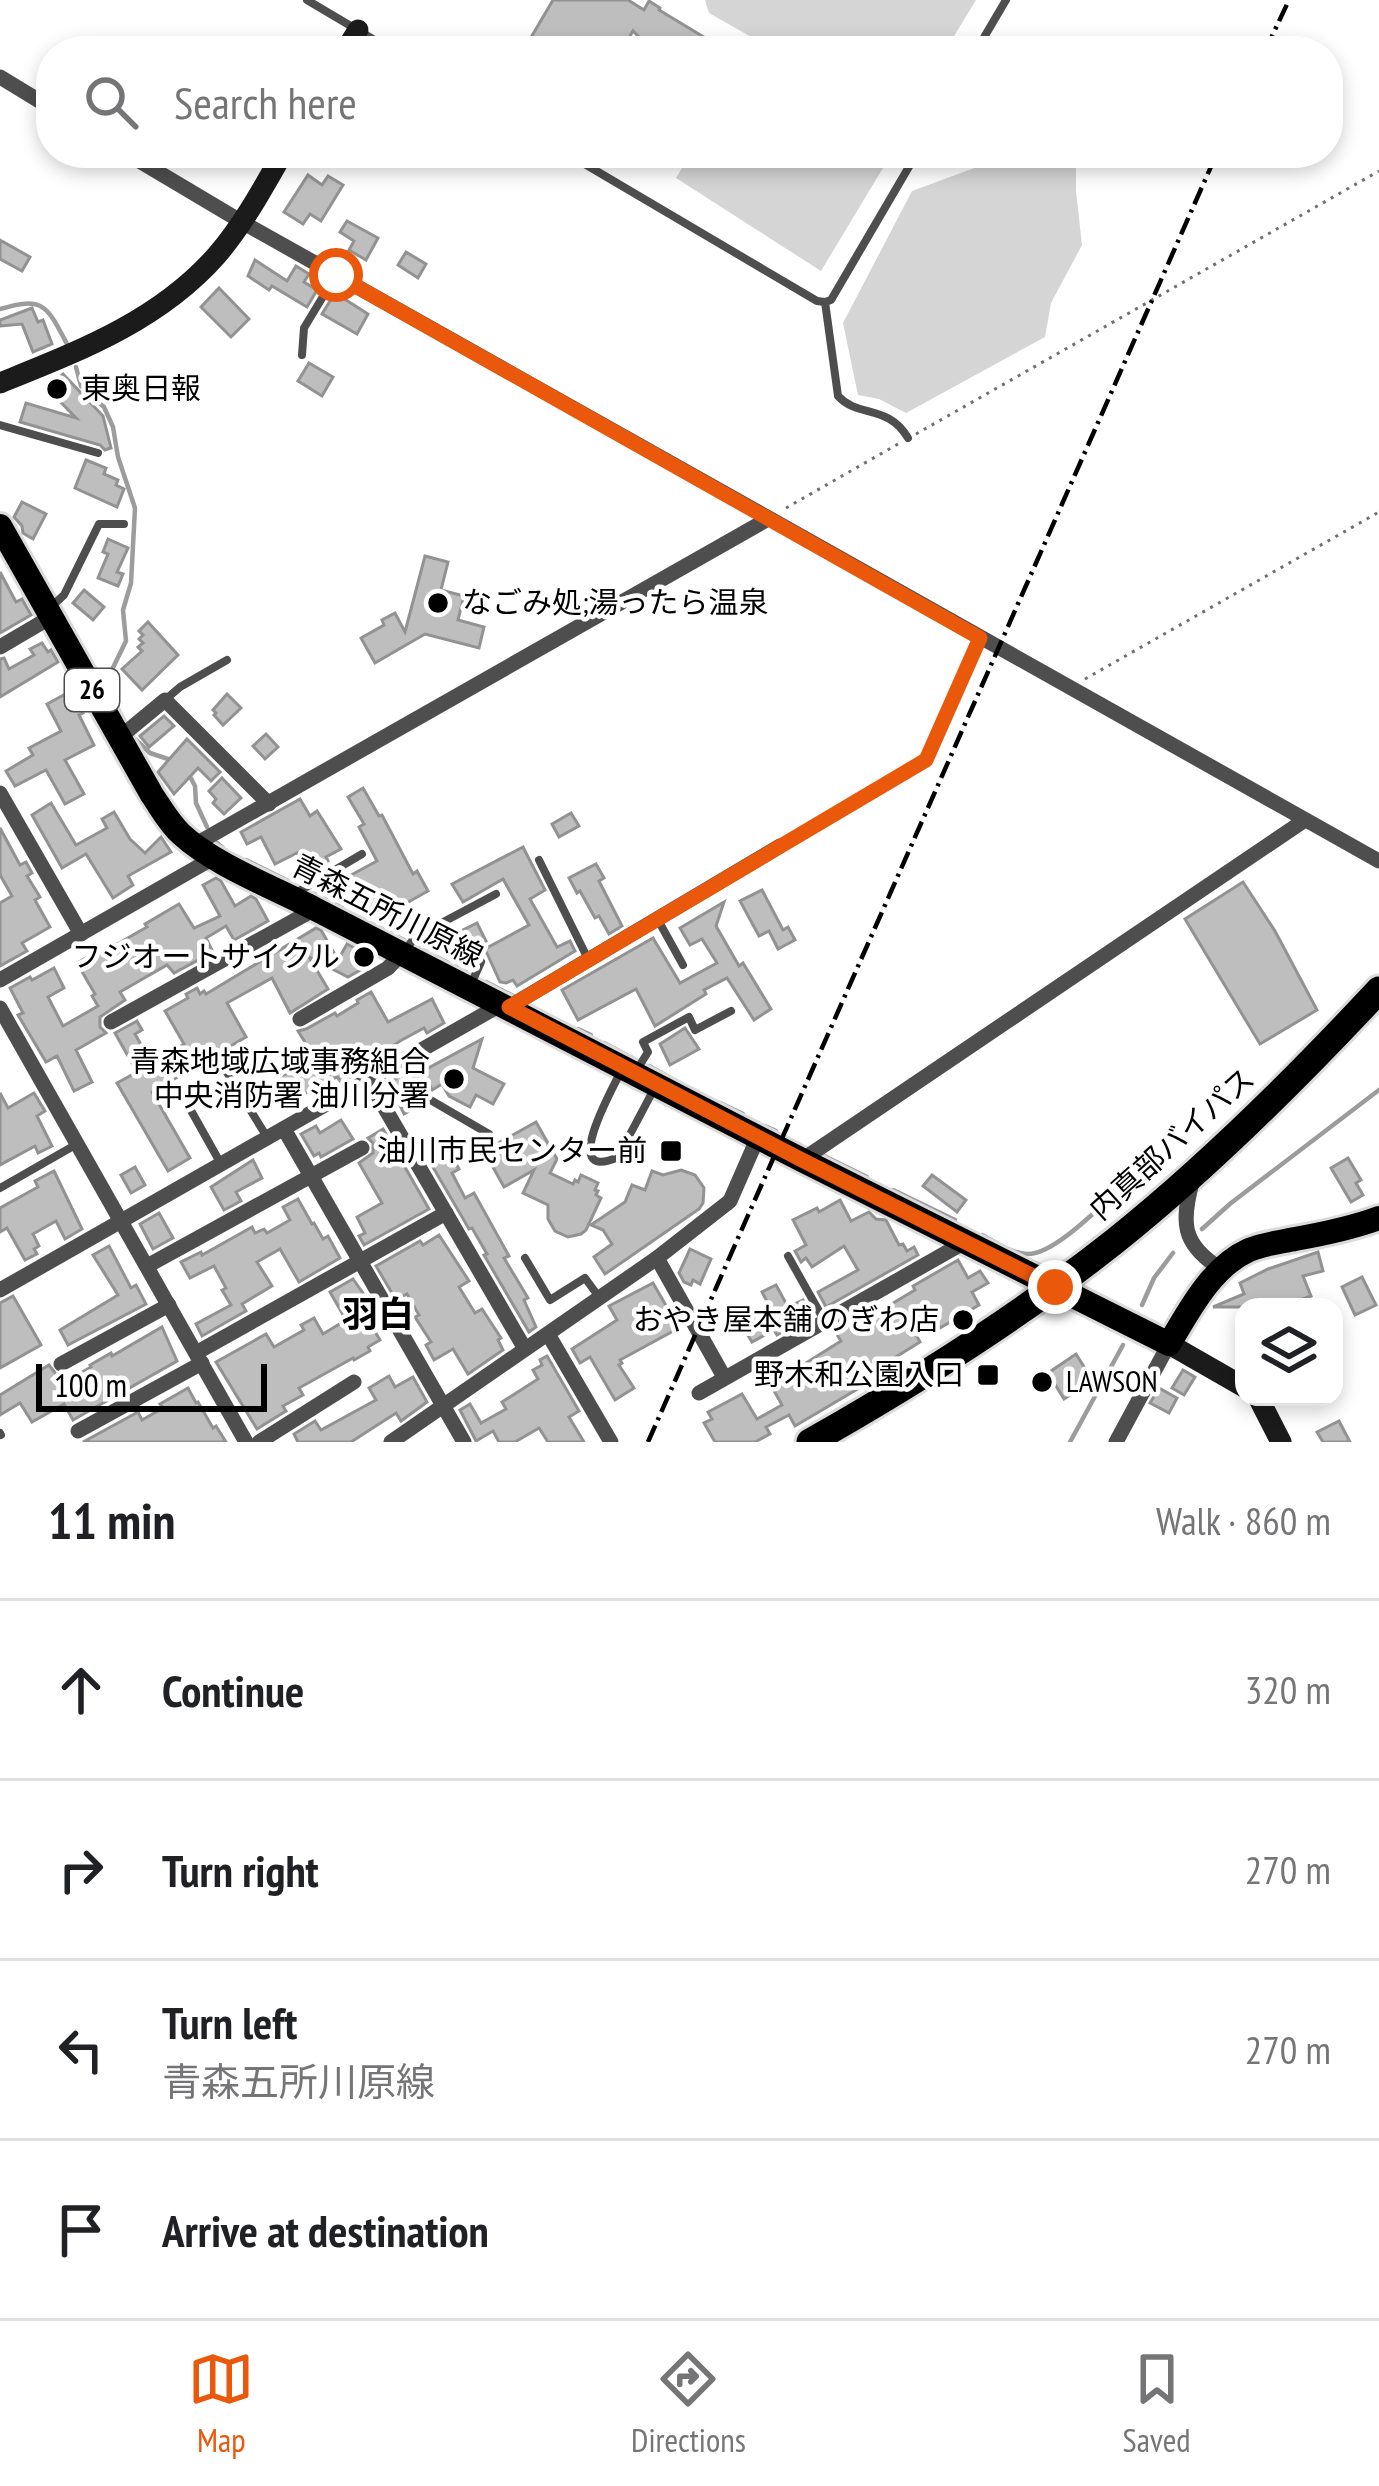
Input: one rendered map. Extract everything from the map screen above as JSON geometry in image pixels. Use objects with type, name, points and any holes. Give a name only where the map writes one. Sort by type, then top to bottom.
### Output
[{"type":"highway","name":"内真部バイパス","points":[[810,1442],[1000,1327],[1118,1239],[1196,1171],[1379,990]]},
{"type":"main road","name":"青森五所川原線","points":[[3,537],[119,738],[183,836],[802,1160],[1169,1344]]},
{"type":"main road","points":[[1169,1344],[1221,1269],[1250,1250],[1379,1218]]},
{"type":"street","points":[[354,36],[358,30]]},
{"type":"street","points":[[0,77],[36,99]]},
{"type":"street","points":[[151,168],[1379,862]]},
{"type":"street","points":[[0,382],[102,340],[154,310],[196,276],[242,222],[275,168]]},
{"type":"street","points":[[0,980],[81,934],[269,804],[768,519]]},
{"type":"street","points":[[0,647],[50,614]]},
{"type":"street","points":[[119,738],[165,700],[269,804]]},
{"type":"street","points":[[0,793],[81,934]]},
{"type":"street","points":[[802,1160],[1305,820]]},
{"type":"street","points":[[0,1290],[589,961],[780,846]]},
{"type":"street","points":[[111,1022],[316,909]]},
{"type":"street","points":[[300,1019],[388,968],[403,952]]},
{"type":"street","points":[[0,1008],[246,1442]]},
{"type":"street","points":[[369,1081],[525,1349]]},
{"type":"street","points":[[284,1129],[464,1442]]},
{"type":"street","points":[[391,1442],[657,1258],[730,1201],[758,1137]]},
{"type":"street","points":[[147,1266],[362,1148]]},
{"type":"street","points":[[1196,1171],[1185,1209],[1188,1232],[1192,1247],[1221,1269]]},
{"type":"street","points":[[78,1431],[446,1214]]},
{"type":"street","points":[[699,1393],[965,1242]]},
{"type":"street","points":[[657,1258],[724,1377]]},
{"type":"street","points":[[61,1364],[170,1305]]},
{"type":"street","points":[[548,1334],[611,1442]]},
{"type":"street","points":[[1116,1442],[1169,1344],[1235,1382]]},
{"type":"street","points":[[259,1442],[354,1382]]},
{"type":"street","points":[[1263,1406],[1282,1442]]},
{"type":"lane","points":[[307,0],[368,36]]},
{"type":"lane","points":[[985,36],[1006,0]]},
{"type":"lane","points":[[592,168],[825,302],[831,300],[908,168]]},
{"type":"lane","points":[[302,355],[304,328],[336,275]]},
{"type":"lane","points":[[825,302],[838,396],[849,407],[868,409],[900,424],[908,438]]},
{"type":"lane","points":[[0,425],[98,453]]},
{"type":"lane","points":[[50,614],[99,524],[124,524]]},
{"type":"lane","points":[[165,700],[227,660]]},
{"type":"lane","points":[[290,896],[362,854]]},
{"type":"lane","points":[[538,860],[589,961]]},
{"type":"lane","points":[[403,952],[415,937],[496,894]]},
{"type":"lane","points":[[658,920],[683,965]]},
{"type":"lane","points":[[469,987],[482,962]]},
{"type":"lane","points":[[638,1074],[590,1137],[596,1158],[611,1161],[618,1157],[648,1052],[643,1042],[689,1017],[695,1030],[731,1011]]},
{"type":"lane","points":[[407,1059],[427,1098],[489,1134]]},
{"type":"lane","points":[[226,1071],[267,1139]]},
{"type":"lane","points":[[184,1098],[222,1165]]},
{"type":"lane","points":[[0,1188],[77,1144]]},
{"type":"lane","points":[[788,1256],[825,1322]]},
{"type":"lane","points":[[525,1258],[550,1300],[585,1278],[600,1298]]},
{"type":"path","points":[[768,519],[1379,171]]},
{"type":"path","points":[[1068,688],[1379,512]]},
{"type":"path","points":[[780,846],[926,760],[980,638]]},
{"type":"shaded area","points":[[705,0],[976,0],[954,36],[750,36],[709,13]]},
{"type":"shaded area","points":[[682,168],[883,168],[821,271],[676,178]]},
{"type":"shaded area","points":[[974,168],[1076,168],[1082,245],[1051,303],[1045,337],[906,413],[879,399],[858,395],[843,323],[912,191]]},
{"type":"building","points":[[553,0],[628,0],[644,10],[649,1],[702,36],[638,36],[633,31],[630,36],[532,36]]},
{"type":"building","points":[[308,175],[322,185],[328,176],[343,185],[321,221],[310,214],[303,224],[284,212]]},
{"type":"building","points":[[347,221],[378,238],[366,260],[349,250],[354,241],[340,232]]},
{"type":"building","points":[[0,240],[30,257],[22,271],[0,259]]},
{"type":"building","points":[[406,252],[426,264],[418,278],[398,265]]},
{"type":"building","points":[[255,260],[287,281],[296,266],[309,274],[304,282],[317,290],[307,307],[248,276]]},
{"type":"building","points":[[219,288],[249,319],[231,337],[201,307]]},
{"type":"building","points":[[335,293],[368,314],[357,334],[322,314]]},
{"type":"building","points":[[32,308],[38,322],[43,320],[52,344],[33,352],[22,324],[0,326],[0,320]]},
{"type":"building","points":[[309,363],[333,377],[322,396],[298,381]]},
{"type":"building","points":[[63,374],[103,416],[111,448],[20,422],[26,403],[76,418],[47,388]]},
{"type":"building","points":[[86,460],[106,468],[104,474],[124,489],[117,507],[75,488]]},
{"type":"building","points":[[22,502],[46,514],[33,539],[23,533],[14,517]]},
{"type":"building","points":[[108,539],[128,548],[117,572],[123,574],[118,586],[98,578],[108,554],[103,552]]},
{"type":"building","name":"なごみ処;湯ったら温泉","points":[[425,556],[448,562],[441,590],[464,596],[458,620],[484,627],[479,648],[425,634],[375,663],[361,638],[395,613],[405,632]]},
{"type":"building","points":[[0,572],[16,602],[22,599],[31,615],[0,633]]},
{"type":"building","points":[[84,590],[104,607],[93,620],[73,603]]},
{"type":"building","points":[[148,622],[178,655],[142,690],[122,669],[142,651],[139,631]]},
{"type":"building","points":[[42,643],[58,662],[0,697],[0,659],[4,658],[9,669],[34,655],[30,649]]},
{"type":"building","points":[[71,691],[94,745],[65,760],[84,794],[65,804],[46,770],[15,786],[6,771],[33,755],[29,748],[61,731],[47,704]]},
{"type":"building","points":[[227,694],[241,708],[223,725],[213,710]]},
{"type":"building","points":[[164,716],[174,726],[149,747],[140,736]]},
{"type":"building","points":[[266,734],[278,747],[265,759],[253,746]]},
{"type":"building","points":[[187,739],[220,772],[211,781],[198,768],[174,794],[158,772]]},
{"type":"building","points":[[222,778],[241,798],[224,814],[209,791]]},
{"type":"building","points":[[363,788],[413,874],[417,871],[428,891],[378,919],[372,909],[364,913],[359,903],[364,900],[351,875],[377,861],[348,797]]},
{"type":"building","points":[[300,799],[310,816],[317,811],[341,849],[308,872],[297,853],[275,864],[261,837],[247,844],[241,832]]},
{"type":"building","points":[[51,803],[76,845],[107,828],[102,819],[114,812],[145,853],[161,837],[171,852],[128,876],[133,885],[113,898],[86,854],[62,868],[32,815]]},
{"type":"building","points":[[571,813],[579,826],[559,837],[552,824]]},
{"type":"building","points":[[0,828],[20,865],[26,862],[32,873],[27,876],[40,897],[35,900],[50,927],[22,943],[27,951],[0,966],[0,903],[12,896],[0,875]]},
{"type":"building","points":[[523,847],[545,890],[530,899],[557,947],[570,941],[575,951],[517,986],[513,980],[500,982],[485,949],[529,925],[503,879],[463,902],[452,884]]},
{"type":"building","points":[[596,864],[604,878],[599,881],[622,926],[609,934],[569,878]]},
{"type":"building","points":[[216,878],[235,906],[251,896],[268,921],[234,940],[226,926],[206,938],[213,952],[174,973],[167,965],[120,992],[125,1000],[100,1017],[106,1033],[76,1050],[92,1082],[74,1091],[57,1056],[46,1062],[18,1015],[23,1013],[10,988],[54,968],[64,988],[48,997],[63,1026],[98,1006],[77,963],[147,927],[145,924],[179,904],[194,928],[220,916],[203,885]]},
{"type":"building","points":[[1243,882],[1317,1010],[1260,1044],[1185,919]]},
{"type":"building","points":[[762,890],[783,930],[788,927],[795,940],[778,949],[769,931],[759,936],[740,901]]},
{"type":"building","points":[[724,902],[716,926],[771,1009],[754,1020],[727,978],[655,1026],[636,989],[578,1020],[562,990],[653,938],[680,983],[717,963],[702,939],[690,945],[680,928]]},
{"type":"building","points":[[477,923],[486,941],[456,957],[447,938]]},
{"type":"building","points":[[316,928],[338,960],[347,944],[374,958],[371,964],[348,977],[309,957],[328,989],[290,1013],[272,978],[227,1003],[246,1037],[152,1092],[190,1158],[168,1171],[117,1083],[137,1072],[115,1033],[137,1021],[142,1030],[135,1034],[152,1064],[184,1044],[165,1011],[197,988],[206,994]]},
{"type":"building","points":[[371,992],[388,1022],[432,999],[444,1023],[400,1041],[341,1082],[337,1077],[290,1101],[277,1078],[316,1060],[298,1031],[337,1016]]},
{"type":"building","points":[[685,1028],[699,1049],[670,1065],[660,1044]]},
{"type":"building","points":[[482,1039],[473,1068],[504,1084],[493,1104],[476,1095],[470,1107],[449,1096],[442,1084],[432,1090],[423,1071]]},
{"type":"building","points":[[404,1074],[422,1104],[404,1114],[389,1082]]},
{"type":"building","points":[[0,1093],[8,1108],[34,1093],[45,1111],[37,1116],[52,1146],[38,1153],[35,1146],[0,1165]]},
{"type":"building","points":[[341,1120],[353,1139],[321,1157],[319,1153],[314,1156],[301,1134],[316,1126],[320,1133]]},
{"type":"building","points":[[536,1122],[557,1159],[550,1173],[573,1184],[581,1175],[598,1183],[596,1195],[601,1198],[581,1234],[568,1237],[555,1231],[548,1219],[548,1205],[523,1193],[534,1170],[504,1187],[484,1151]]},
{"type":"building","points":[[383,1129],[429,1209],[364,1245],[359,1236],[365,1233],[357,1217],[382,1203],[359,1163],[373,1153],[368,1138]]},
{"type":"building","points":[[442,1140],[459,1169],[452,1173],[465,1198],[474,1193],[509,1256],[504,1258],[528,1298],[524,1300],[536,1327],[529,1332],[427,1157],[426,1149]]},
{"type":"building","points":[[1348,1158],[1361,1180],[1356,1183],[1363,1195],[1351,1202],[1331,1168]]},
{"type":"building","points":[[253,1160],[262,1178],[236,1192],[241,1201],[224,1210],[211,1187]]},
{"type":"building","points":[[135,1167],[145,1185],[131,1193],[121,1175]]},
{"type":"building","points":[[681,1170],[695,1175],[704,1188],[699,1209],[605,1274],[594,1257],[612,1244],[603,1230],[591,1225],[625,1202],[632,1185],[645,1190],[652,1171],[663,1175]]},
{"type":"building","points":[[54,1171],[82,1229],[65,1239],[56,1221],[33,1234],[37,1254],[25,1260],[7,1228],[0,1232],[0,1208],[38,1187],[35,1181]]},
{"type":"building","points":[[932,1175],[966,1200],[957,1212],[923,1186]]},
{"type":"building","points":[[298,1199],[340,1258],[299,1282],[280,1249],[257,1262],[272,1286],[242,1304],[246,1311],[202,1336],[196,1324],[231,1305],[214,1266],[190,1278],[181,1262],[252,1227],[255,1233],[264,1229],[267,1233],[290,1220],[283,1207]]},
{"type":"building","points":[[840,1200],[851,1221],[869,1212],[886,1220],[899,1245],[907,1251],[914,1247],[918,1255],[826,1307],[818,1292],[858,1270],[844,1246],[812,1267],[806,1258],[801,1262],[795,1251],[806,1245],[793,1220]]},
{"type":"building","points":[[159,1213],[173,1238],[153,1249],[140,1224]]},
{"type":"building","points":[[439,1235],[469,1281],[459,1287],[475,1313],[482,1309],[501,1338],[503,1350],[468,1374],[453,1349],[434,1360],[426,1345],[431,1342],[407,1294],[396,1300],[376,1266]]},
{"type":"building","points":[[109,1246],[131,1288],[136,1285],[146,1304],[68,1345],[60,1330],[118,1295],[93,1255]]},
{"type":"building","points":[[690,1249],[711,1259],[700,1284],[684,1282],[679,1273]]},
{"type":"building","points":[[1318,1252],[1323,1271],[1303,1276],[1311,1296],[1306,1298],[1235,1298],[1235,1307],[1213,1307],[1244,1294],[1240,1283]]},
{"type":"building","points":[[958,1260],[968,1278],[980,1271],[988,1283],[972,1292],[979,1305],[940,1328],[932,1313],[911,1326],[920,1342],[862,1378],[866,1384],[795,1426],[789,1415],[766,1427],[770,1434],[755,1442],[715,1442],[704,1423],[712,1419],[708,1412],[742,1394],[757,1419],[782,1405],[763,1371],[782,1359],[790,1373],[841,1341],[834,1330],[875,1307],[878,1312]]},
{"type":"building","points":[[1362,1277],[1376,1305],[1355,1315],[1342,1287]]},
{"type":"building","points":[[353,1279],[370,1303],[361,1308],[380,1340],[368,1347],[370,1351],[299,1388],[303,1395],[257,1429],[216,1362],[266,1334],[274,1347],[304,1330],[301,1325],[314,1318],[323,1334],[346,1320],[330,1292]]},
{"type":"building","points":[[653,1283],[679,1328],[620,1360],[634,1388],[615,1400],[590,1357],[580,1363],[572,1349],[617,1320],[609,1306]]},
{"type":"building","points":[[776,1285],[788,1307],[803,1300],[812,1315],[777,1335],[774,1330],[752,1342],[741,1324],[770,1307],[762,1292]]},
{"type":"building","points":[[13,1296],[41,1345],[0,1368],[0,1303]]},
{"type":"building","points":[[162,1327],[177,1361],[73,1420],[64,1404],[32,1422],[20,1403],[0,1415],[0,1395],[49,1365],[63,1383]]},
{"type":"building","points":[[1076,1354],[1093,1381],[1064,1399],[1048,1373]]},
{"type":"building","points":[[547,1356],[579,1411],[569,1417],[584,1442],[548,1442],[539,1428],[515,1442],[499,1442],[493,1431],[476,1441],[460,1410],[470,1404],[481,1423],[506,1409],[502,1402],[538,1379],[533,1370]]},
{"type":"building","points":[[1183,1370],[1195,1377],[1184,1395],[1172,1388]]},
{"type":"building","points":[[389,1376],[395,1387],[413,1377],[427,1402],[401,1421],[396,1413],[351,1442],[298,1442],[294,1434],[315,1421],[321,1430],[376,1400],[369,1388]]},
{"type":"building","points":[[188,1388],[226,1442],[83,1442],[138,1412],[142,1420]]},
{"type":"building","points":[[1159,1388],[1177,1398],[1169,1413],[1150,1403]]},
{"type":"building","points":[[1339,1421],[1350,1442],[1323,1442],[1317,1432]]},
{"type":"waterway","points":[[0,309],[26,304],[42,307],[67,344]]},
{"type":"waterway","points":[[76,367],[81,386],[104,407],[113,427],[135,508],[131,583],[123,610],[126,641],[105,684],[119,711]]},
{"type":"waterway","points":[[134,738],[150,753],[174,761]]},
{"type":"waterway","points":[[187,771],[207,827]]},
{"type":"waterway","points":[[217,843],[223,848]]},
{"type":"waterway","points":[[246,860],[292,883]]},
{"type":"waterway","points":[[315,894],[342,908]]},
{"type":"waterway","points":[[354,915],[404,940]]},
{"type":"waterway","points":[[419,948],[466,972]]},
{"type":"waterway","points":[[486,982],[515,997]]},
{"type":"waterway","points":[[578,1029],[591,1035]]},
{"type":"waterway","points":[[604,1043],[634,1059]]},
{"type":"waterway","points":[[649,1066],[683,1085]]},
{"type":"waterway","points":[[1202,1229],[1379,1090]]},
{"type":"waterway","points":[[720,1103],[743,1114]]},
{"type":"waterway","points":[[765,1126],[776,1131]]},
{"type":"waterway","points":[[824,1156],[867,1177]]},
{"type":"waterway","points":[[893,1190],[955,1220]]},
{"type":"waterway","points":[[982,1235],[1015,1252],[1037,1252],[1073,1231],[1115,1194]]},
{"type":"waterway","points":[[1142,1305],[1173,1253]]},
{"type":"waterway","points":[[1070,1442],[1123,1345]]},
{"type":"railway","points":[[1272,36],[1289,0]]},
{"type":"railway","points":[[648,1442],[1210,168]]},
{"type":"place","name":"東奥日報","points":[[57,389]]},
{"type":"place","name":"なごみ処;湯ったら温泉","points":[[438,603]]},
{"type":"place","name":"フジオートサイクル","points":[[364,957]]},
{"type":"place","name":"青森地域広域事務組合 中央消防署 油川分署","points":[[454,1079]]},
{"type":"place","name":"油川市民センター前","points":[[671,1151]]},
{"type":"place","name":"おやき屋本舗 のぎわ店","points":[[963,1320]]},
{"type":"place","name":"野木和公園入口","points":[[988,1375]]},
{"type":"place","name":"LAWSON","points":[[1042,1382]]},
{"type":"district","name":"羽白","points":[[378,1314]]},
{"type":"route","points":[[336,275],[980,638],[926,760],[509,1007],[1055,1287]]}]
